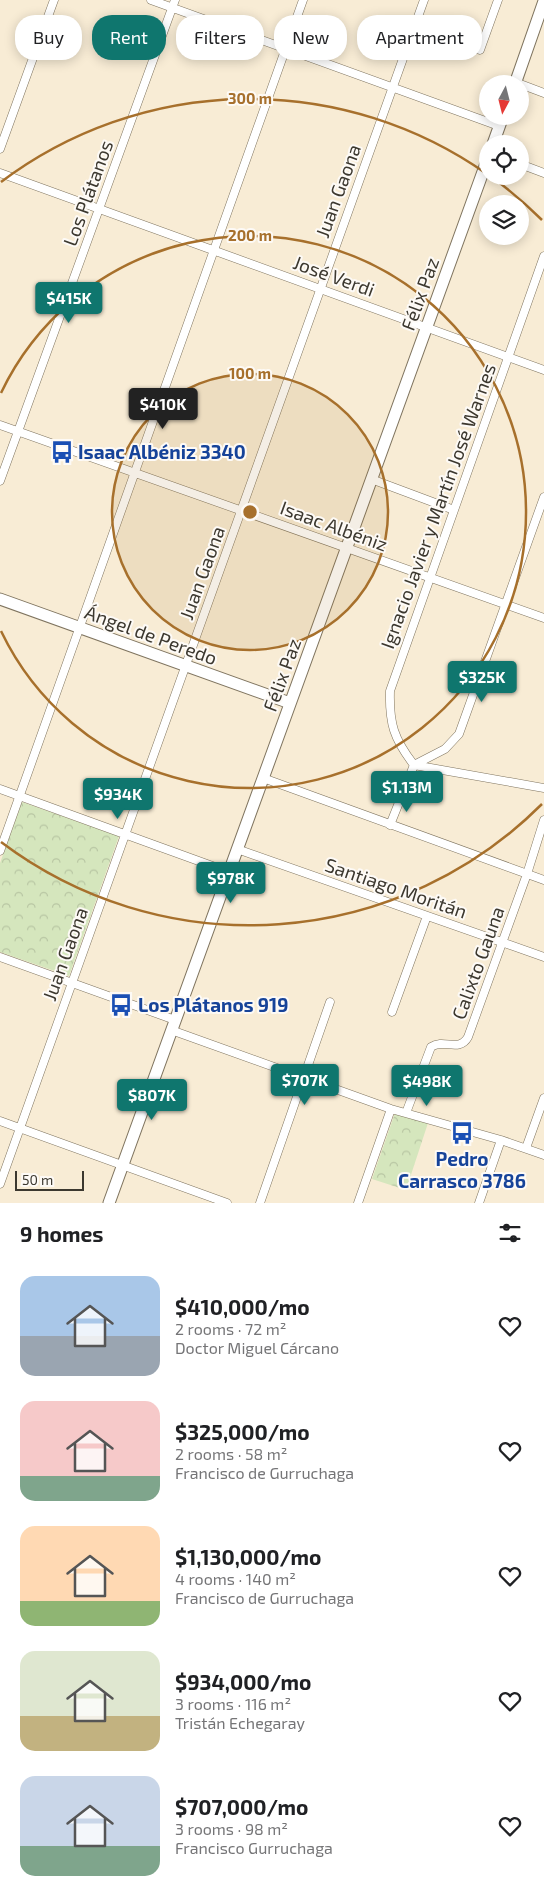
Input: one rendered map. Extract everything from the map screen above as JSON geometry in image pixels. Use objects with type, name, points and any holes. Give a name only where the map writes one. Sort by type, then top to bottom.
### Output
[{"type":"main road","points":[[520,75],[544,3]]},
{"type":"main road","name":"Félix Paz","points":[[109,1203],[479,183]]},
{"type":"main road","name":"Ángel de Peredo","points":[[0,599],[290,703]]},
{"type":"street","points":[[0,150],[54,0]]},
{"type":"street","points":[[151,0],[173,4],[274,45]]},
{"type":"street","points":[[297,15],[303,0]]},
{"type":"street","name":"Juan Gaona","points":[[419,15],[424,0]]},
{"type":"street","points":[[482,44],[498,0]]},
{"type":"street","name":"Los Plátanos","points":[[0,481],[173,4]]},
{"type":"street","points":[[0,852],[281,60]]},
{"type":"street","points":[[315,60],[392,88],[479,114]]},
{"type":"street","name":"Juan Gaona","points":[[0,1184],[402,60]]},
{"type":"street","points":[[529,88],[544,93]]},
{"type":"street","points":[[529,167],[544,173]]},
{"type":"street","name":"José Verdi","points":[[0,173],[544,370]]},
{"type":"street","name":"Ignacio Javier y Martín José Warnes","points":[[414,765],[398,741],[392,725],[389,711],[390,692],[544,256]]},
{"type":"street","name":"Isaac Albéniz","points":[[0,425],[544,618]]},
{"type":"street","points":[[371,479],[454,510]]},
{"type":"street","points":[[390,826],[414,765],[445,749],[458,734],[544,500]]},
{"type":"street","points":[[414,765],[544,788]]},
{"type":"street","points":[[263,778],[390,826],[544,880]]},
{"type":"street","points":[[0,789],[228,872]]},
{"type":"street","name":"Calixto Gauna","points":[[406,1113],[431,1047],[442,1043],[457,1046],[466,1042],[468,1038],[527,874],[544,820]]},
{"type":"street","name":"Santiago Moritán","points":[[237,849],[544,957]]},
{"type":"street","points":[[392,1012],[427,916]]},
{"type":"street","points":[[0,957],[72,982],[303,1078],[391,1109],[502,1140],[544,1155]]},
{"type":"street","points":[[260,1203],[330,1002]]},
{"type":"street","points":[[526,1148],[544,1098]]},
{"type":"street","points":[[358,1203],[391,1109]]},
{"type":"street","points":[[0,1121],[227,1203]]},
{"type":"street","points":[[479,1203],[502,1140]]},
{"type":"green space","points":[[22,802],[119,836],[69,976],[0,952],[0,863]]},
{"type":"green space","points":[[395,1113],[428,1123],[406,1190],[372,1179]]},
{"type":"place","name":"Isaac Albéniz 3340","points":[[62,452]]},
{"type":"place","name":"Los Plátanos 919","points":[[121,1005]]},
{"type":"place","name":"Pedro Carrasco 3786","points":[[462,1133]]}]
